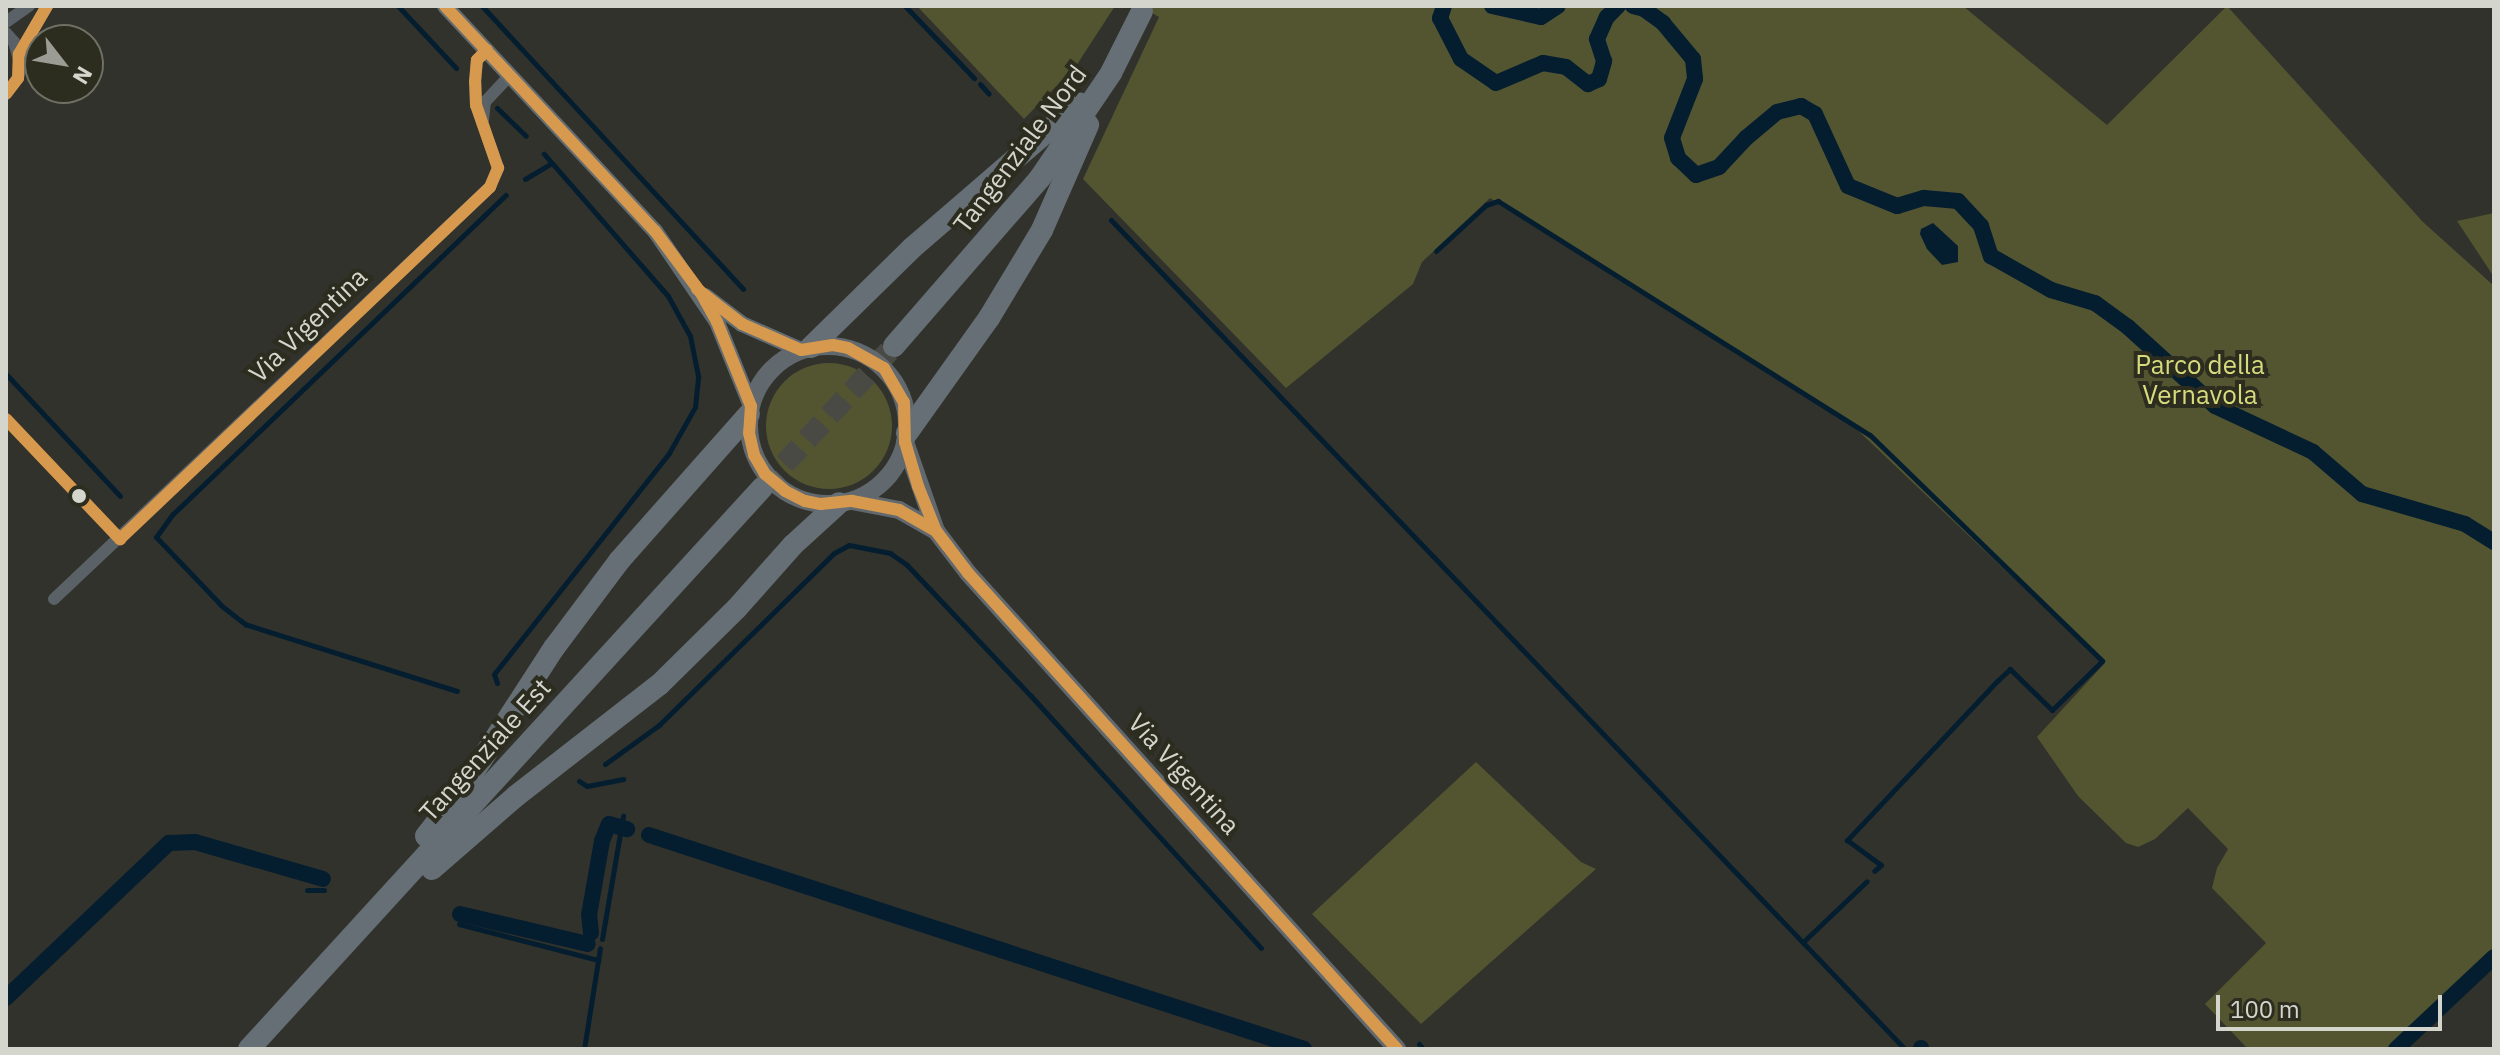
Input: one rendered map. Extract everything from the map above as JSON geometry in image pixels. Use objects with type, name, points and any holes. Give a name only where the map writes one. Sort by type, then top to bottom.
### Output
[{"type":"highway","name":"Tangenziale Nord","points":[[894,346],[1040,178],[1111,73],[1142,11]]},
{"type":"highway","points":[[806,348],[912,248],[1039,142],[1111,73]]},
{"type":"highway","points":[[906,438],[989,318],[1042,230],[1111,73]]},
{"type":"highway","points":[[313,978],[462,790],[554,648],[619,561],[750,410]]},
{"type":"highway","name":"Tangenziale Est","points":[[249,1049],[762,488]]},
{"type":"highway","points":[[313,978],[370,932],[439,861],[505,805],[660,684],[737,608],[793,545],[845,502]]},
{"type":"main road","points":[[750,410],[768,372],[806,348]]},
{"type":"main road","name":"Via Vigentina","points":[[806,348],[848,348],[884,368],[904,402],[906,438],[936,531],[968,573],[1397,1049]]},
{"type":"main road","name":"Via Vigentina","points":[[750,410],[754,455],[765,474],[785,491],[805,501],[845,502],[899,510],[936,531]]},
{"type":"main road","points":[[845,502],[866,494],[889,475],[906,438]]},
{"type":"street","points":[[6,22],[29,6]]},
{"type":"street","points":[[6,94],[18,78],[19,54],[47,6]]},
{"type":"street","name":"Via Vigentina","points":[[445,6],[655,231],[701,293],[717,322],[750,410]]},
{"type":"street","points":[[6,33],[19,54]]},
{"type":"street","name":"Via Vigentina","points":[[54,599],[490,187],[498,168],[476,105],[475,82],[477,60],[487,50]]},
{"type":"street","points":[[483,124],[485,102],[510,75]]},
{"type":"street","name":"Via Vigentina","points":[[701,293],[742,324],[806,348]]},
{"type":"green space","points":[[917,6],[1115,6],[1076,66],[1024,119]]},
{"type":"green space","name":"Parco della Vernavola","points":[[1140,6],[1963,6],[2107,125],[2227,6],[2423,222],[2494,286],[2494,949],[2392,1049],[2248,1049],[2205,1004],[2266,943],[2212,888],[2217,868],[2228,849],[2188,808],[2155,839],[2138,847],[2126,843],[2078,796],[2037,737],[2104,664],[1849,422],[1490,198],[1422,262],[1413,284],[1286,388],[1083,179],[1159,17]]},
{"type":"green space","points":[[2494,213],[2494,277],[2457,221]]},
{"type":"green space","points":[[829,363],[853,368],[873,382],[887,402],[892,426],[887,450],[873,470],[853,484],[829,489],[805,484],[785,470],[771,450],[766,426],[771,402],[785,382],[805,368]]},
{"type":"green space","points":[[1476,762],[1581,862],[1596,869],[1421,1024],[1312,914]]},
{"type":"water","points":[[1933,223],[1958,246],[1958,262],[1942,265],[1927,249],[1921,229]]},
{"type":"waterway","points":[[398,6],[456,68]]},
{"type":"waterway","points":[[482,6],[743,289]]},
{"type":"waterway","points":[[905,6],[974,78]]},
{"type":"waterway","points":[[1444,6],[1440,18],[1461,59],[1496,83],[1543,63],[1566,67],[1588,84],[1599,79],[1604,61],[1597,39],[1607,17],[1618,6]]},
{"type":"waterway","points":[[1492,6],[1541,17],[1558,6]]},
{"type":"waterway","points":[[1633,6],[1644,9],[1663,23],[1693,59],[1695,79],[1672,138],[1678,158],[1696,175],[1719,167],[1746,138],[1777,112],[1801,106],[1815,114],[1848,186],[1897,206],[1924,198],[1958,201],[1981,226],[1991,256],[2051,290],[2095,303],[2128,327],[2215,406],[2313,452],[2362,494],[2465,524],[2494,542]]},
{"type":"waterway","points":[[980,84],[989,94]]},
{"type":"waterway","points":[[497,108],[526,136]]},
{"type":"waterway","points":[[497,683],[494,674],[669,453],[695,407],[698,376],[690,336],[668,296],[544,154]]},
{"type":"waterway","points":[[525,179],[552,163]]},
{"type":"waterway","points":[[457,691],[245,624],[221,605],[156,537],[173,514],[506,195]]},
{"type":"waterway","points":[[1436,251],[1486,205],[1498,201],[1870,435],[2102,661],[2052,710],[2010,669],[1847,840],[1881,865],[1874,871]]},
{"type":"waterway","points":[[1111,220],[1905,1049]]},
{"type":"waterway","points":[[6,374],[120,496]]},
{"type":"waterway","points":[[605,764],[659,725],[834,553],[849,545],[890,553],[907,565],[1031,696],[1261,948]]},
{"type":"waterway","points":[[579,781],[587,786],[623,779]]},
{"type":"waterway","points":[[602,939],[623,816]]},
{"type":"waterway","points":[[591,933],[589,915],[602,841],[609,824],[627,829]]},
{"type":"waterway","points":[[649,835],[1304,1049]]},
{"type":"waterway","points":[[6,998],[169,843],[195,842],[323,879]]},
{"type":"waterway","points":[[1803,942],[1867,881]]},
{"type":"waterway","points":[[307,890],[324,890]]},
{"type":"waterway","points":[[460,914],[588,944]]},
{"type":"waterway","points":[[459,924],[598,960]]},
{"type":"waterway","points":[[584,1049],[600,948]]},
{"type":"waterway","points":[[2396,1049],[2494,957]]},
{"type":"waterway","points":[[1419,1044],[1423,1049]]},
{"type":"tunnel","points":[[762,488],[894,346]]},
{"type":"transit line","points":[[6,94],[18,78],[19,54],[47,6]]},
{"type":"transit line","points":[[445,6],[655,231],[701,293],[717,322],[751,406],[749,433],[754,455],[765,474],[785,491],[805,501],[821,504],[852,501],[899,510],[936,531],[968,573],[1397,1049]]},
{"type":"transit line","points":[[120,539],[490,187],[498,168],[476,105],[475,82],[477,60],[487,50]]},
{"type":"transit line","points":[[697,289],[742,324],[801,350],[833,345],[848,348],[884,368],[904,402],[905,442],[918,486],[936,531],[948,547]]},
{"type":"transit line","points":[[6,419],[120,539]]}]
